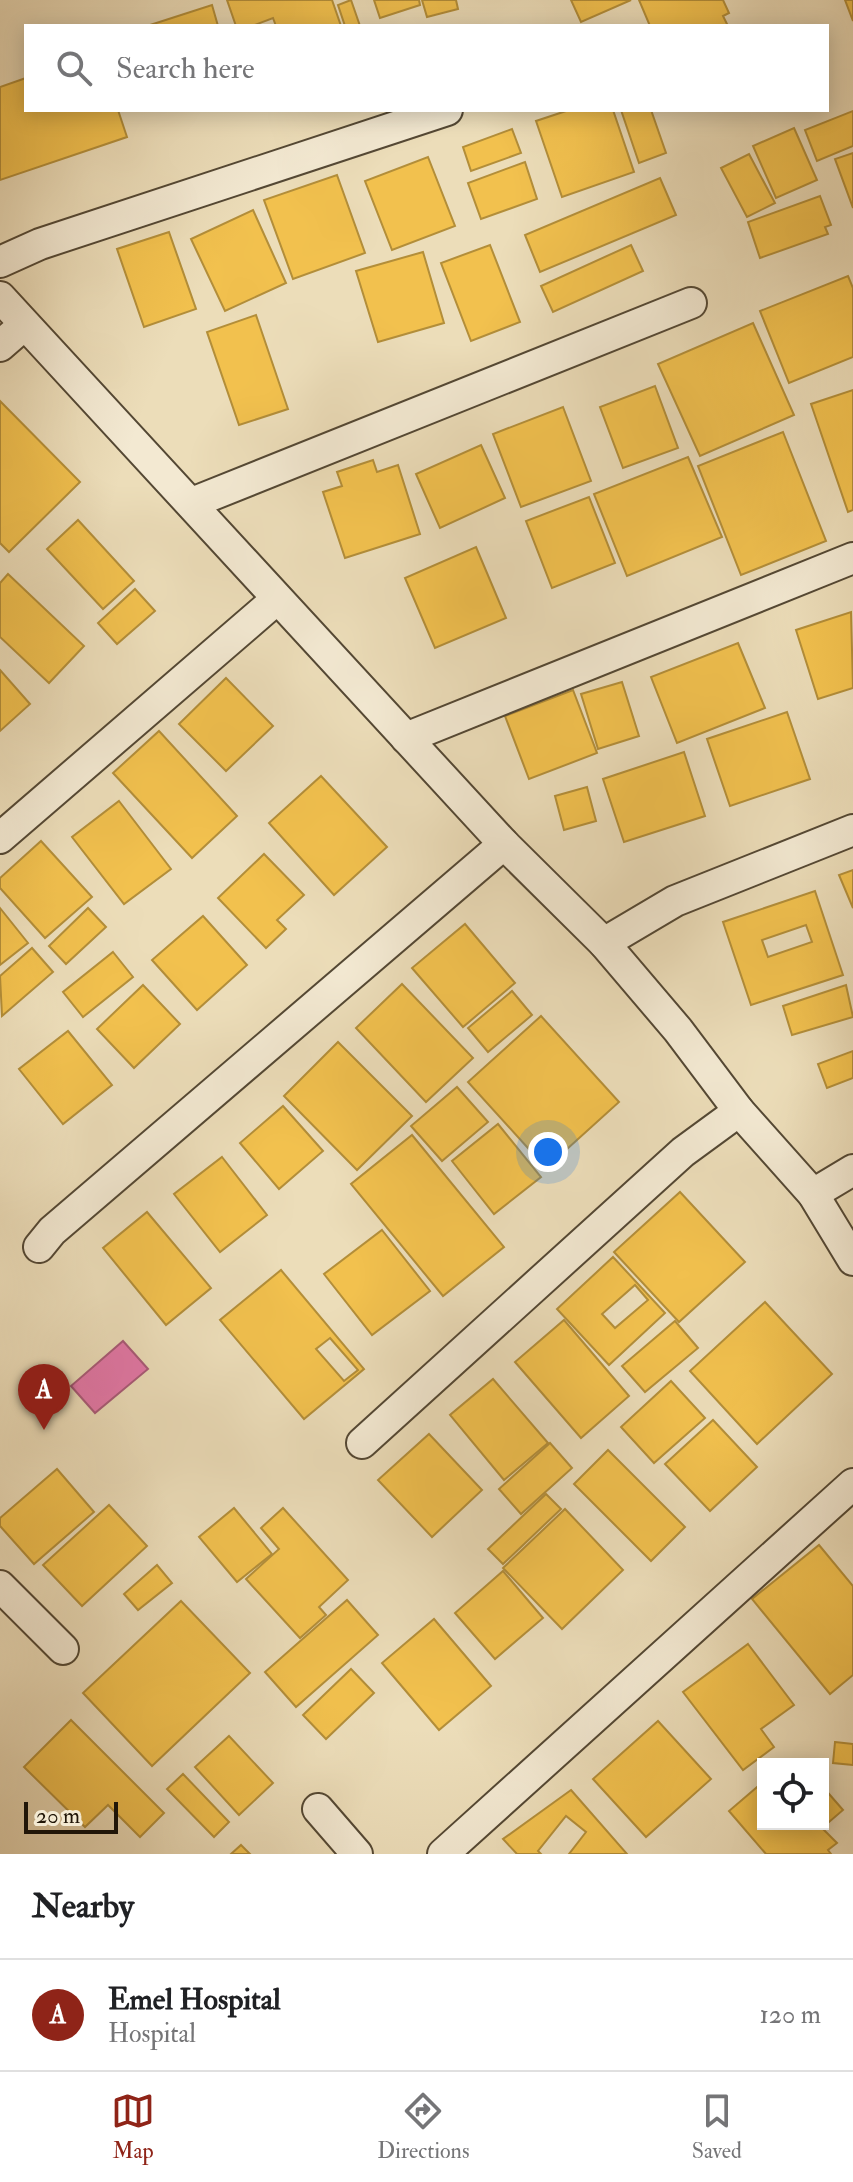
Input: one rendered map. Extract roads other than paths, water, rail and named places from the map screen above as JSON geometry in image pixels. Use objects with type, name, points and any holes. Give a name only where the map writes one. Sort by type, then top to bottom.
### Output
[{"type":"street","points":[[0,262],[40,244],[441,112]]},
{"type":"street","points":[[0,297],[23,326],[192,503],[504,844],[604,943],[678,1030],[739,1111],[813,1194],[853,1260]]},
{"type":"street","points":[[192,503],[691,303]]},
{"type":"street","points":[[0,346],[23,326]]},
{"type":"street","points":[[406,738],[853,558]]},
{"type":"street","points":[[0,838],[277,599]]},
{"type":"street","points":[[604,943],[675,901],[853,830]]},
{"type":"street","points":[[39,1247],[52,1231],[504,844]]},
{"type":"street","points":[[362,1443],[683,1152],[739,1111]]},
{"type":"street","points":[[813,1194],[853,1170]]},
{"type":"street","points":[[443,1854],[853,1484]]},
{"type":"street","points":[[0,1586],[63,1649]]},
{"type":"street","points":[[318,1809],[357,1854]]},
{"type":"place","name":"Emel Hospital","points":[[44,1430]]}]
